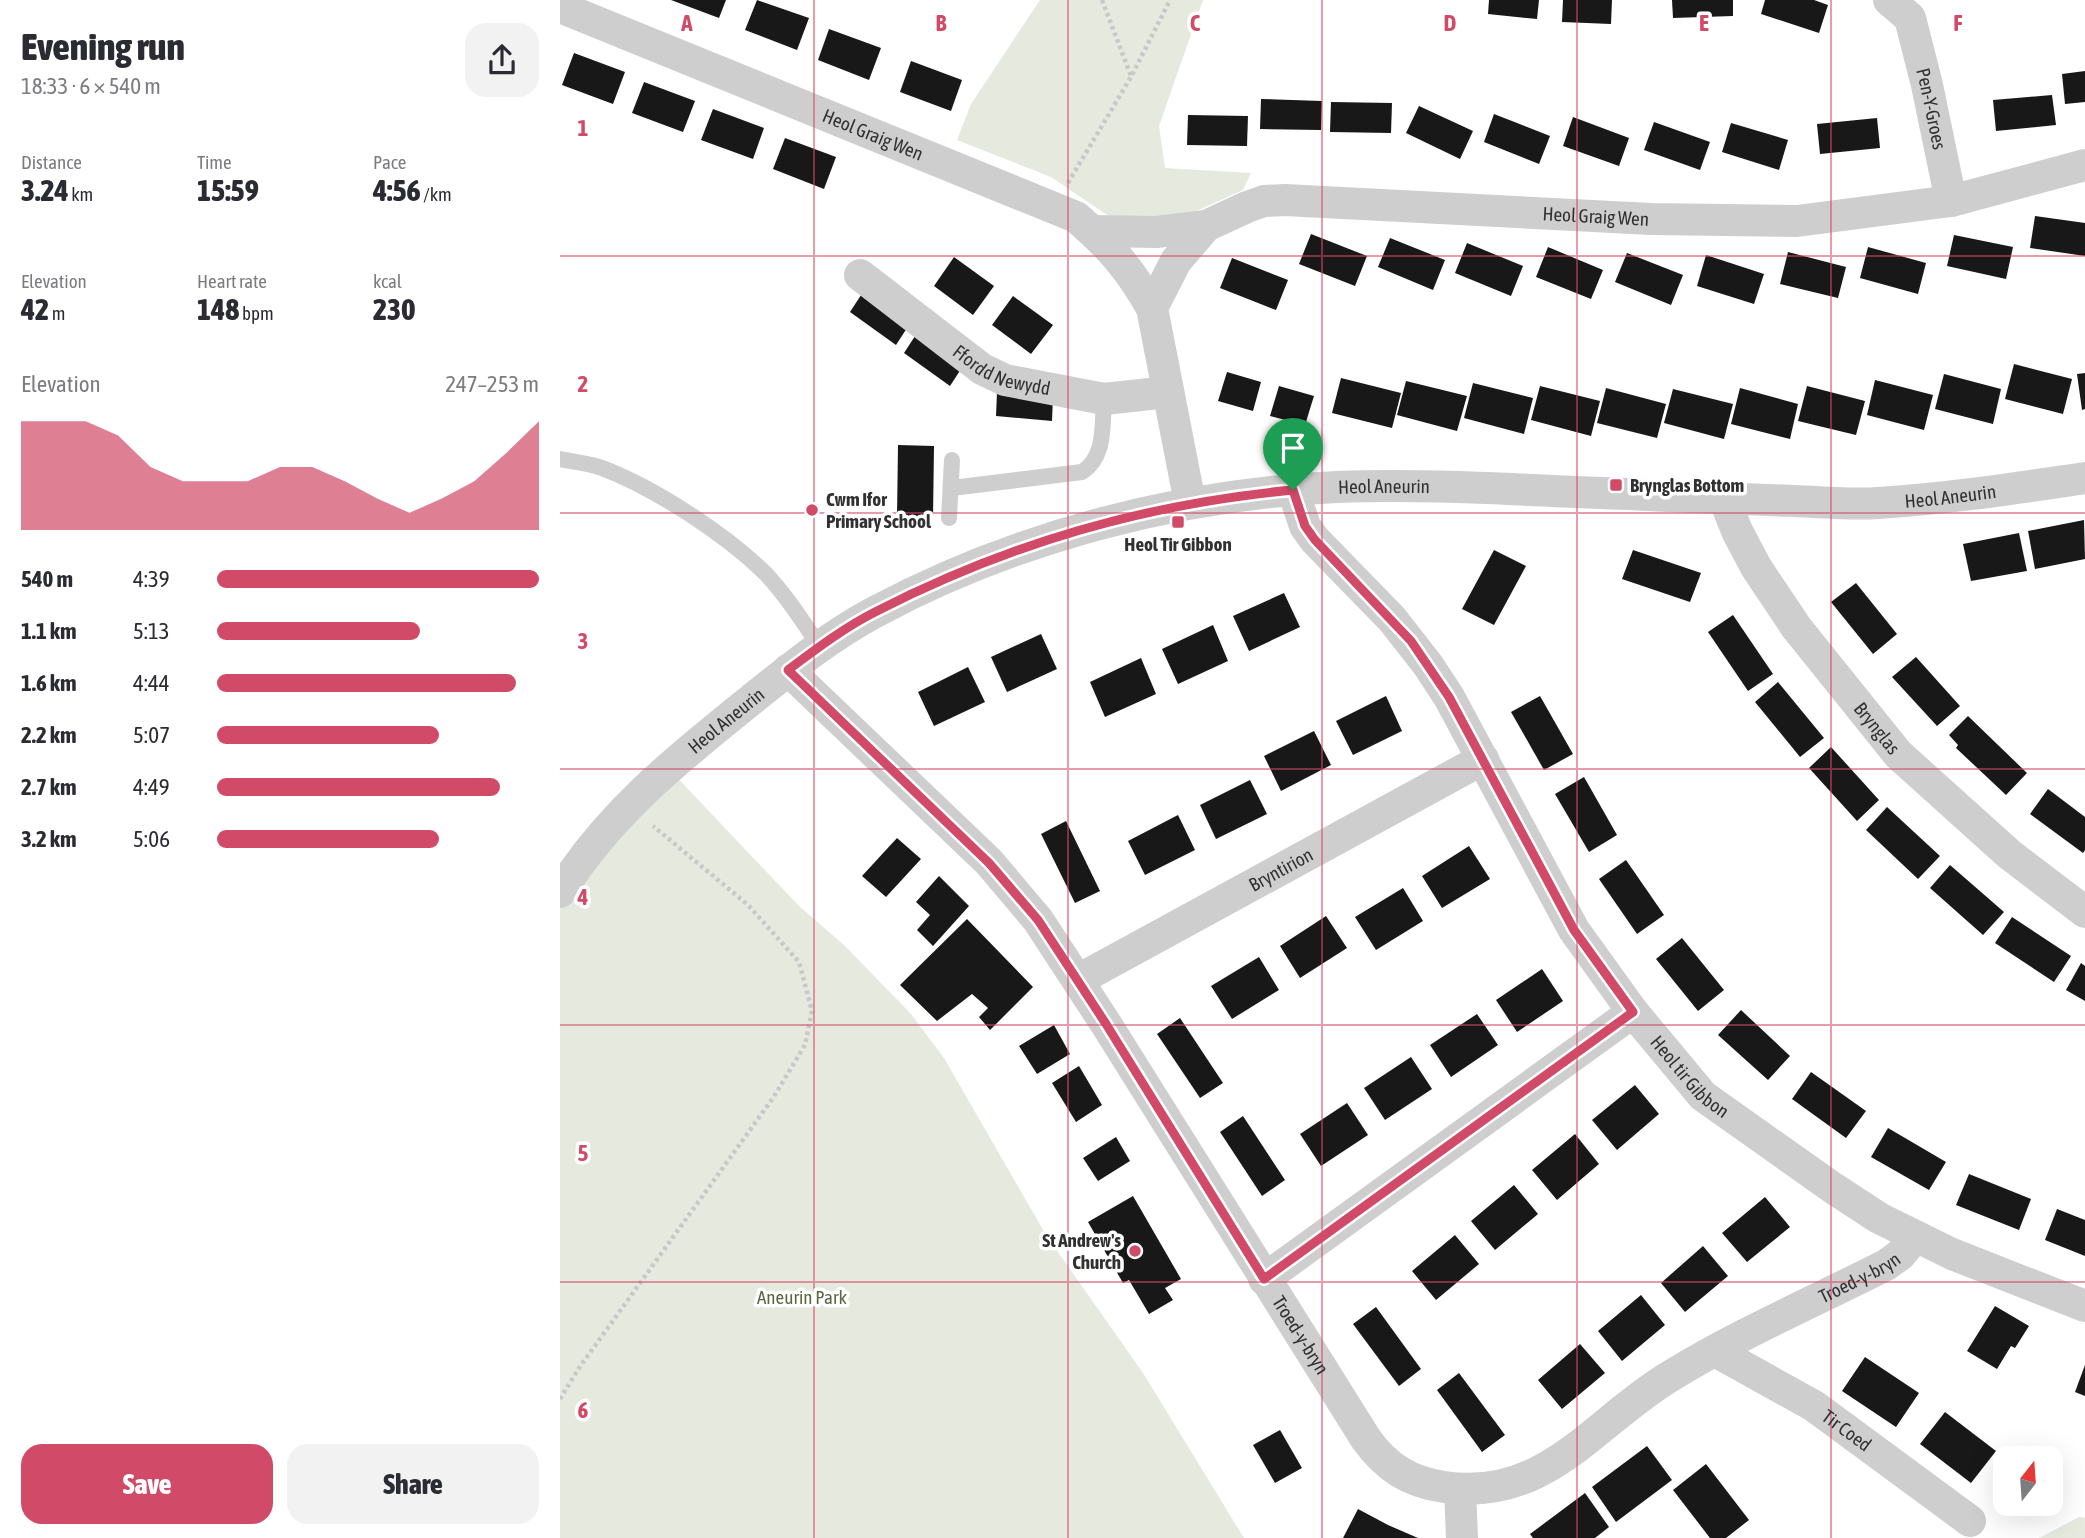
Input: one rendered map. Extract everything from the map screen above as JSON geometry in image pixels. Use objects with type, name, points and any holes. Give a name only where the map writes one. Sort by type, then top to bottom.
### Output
[{"type":"street","name":"Pen-Y-Groes","points":[[1905,6],[1927,85],[1951,201]]},
{"type":"street","name":"Heol Graig Wen","points":[[560,7],[1076,217],[1129,270],[1152,308],[1190,503]]},
{"type":"street","name":"Heol Graig Wen","points":[[1152,308],[1176,261],[1206,226],[1247,206],[1264,201],[1651,219],[1797,221],[1951,201],[2085,165]]},
{"type":"street","points":[[1092,231],[1156,232],[1206,226]]},
{"type":"street","name":"Ffordd Newydd","points":[[860,275],[991,374],[1005,380],[1104,399],[1168,392]]},
{"type":"street","name":"Heol Aneurin","points":[[560,892],[578,862],[628,804],[668,768],[820,647],[876,612],[961,572],[1102,522],[1231,496],[1293,490],[1394,487],[1876,504],[2085,478]]},
{"type":"street","name":"Heol tir Gibbon","points":[[1293,490],[1305,526],[1331,559],[1411,641],[1449,697],[1574,930],[1633,1012],[1703,1096],[1879,1218],[1915,1237],[1999,1273],[2085,1306]]},
{"type":"street","name":"Brynglas","points":[[1724,498],[1756,567],[1796,627],[1898,754],[2009,854],[2085,912]]},
{"type":"street","name":"Troed-y-bryn","points":[[788,670],[989,863],[1038,920],[1078,979],[1264,1279],[1376,1453],[1404,1476],[1438,1486],[1477,1489],[1519,1480],[1549,1467],[1667,1378],[1783,1314],[1886,1265],[1900,1255],[1915,1237]]},
{"type":"street","name":"Bryntirion","points":[[1078,979],[1483,759]]},
{"type":"street","points":[[1264,1279],[1633,1012]]},
{"type":"street","name":"Tir Coed","points":[[1715,1351],[1814,1406],[1970,1521]]},
{"type":"street","points":[[1460,1489],[1462,1538]]},
{"type":"lane","points":[[952,488],[1082,472],[1090,468],[1099,451],[1104,399]]},
{"type":"lane","points":[[560,459],[599,467],[631,481],[727,541],[765,574],[797,612],[820,647]]},
{"type":"lane","points":[[949,518],[952,460]]},
{"type":"path","points":[[1102,0],[1131,77]]},
{"type":"path","points":[[1054,207],[1131,77],[1170,0]]},
{"type":"path","points":[[560,1399],[579,1368],[773,1098],[805,1045],[812,1011],[799,962],[748,905],[628,804]]},
{"type":"green space","points":[[1040,0],[1203,0],[1159,126],[1165,168],[1251,173],[1243,190],[1192,213],[1136,218],[1110,217],[1051,177],[957,140],[971,104]]},
{"type":"green space","name":"Aneurin Park","points":[[668,768],[799,906],[844,945],[911,1014],[944,1058],[1046,1235],[1143,1373],[1244,1538],[560,1538],[560,892]]},
{"type":"green space","points":[[2079,1517],[2085,1518],[2085,1538],[2039,1538]]},
{"type":"building","points":[[671,0],[726,0],[719,18]]},
{"type":"building","points":[[757,0],[809,18],[797,50],[745,30]]},
{"type":"building","points":[[1489,0],[1539,0],[1537,19],[1488,14]]},
{"type":"building","points":[[1563,0],[1612,0],[1611,24],[1562,22]]},
{"type":"building","points":[[1672,0],[1733,0],[1733,16],[1673,18]]},
{"type":"building","points":[[1765,0],[1814,0],[1828,5],[1819,33],[1761,14]]},
{"type":"building","points":[[829,29],[881,48],[869,80],[818,60]]},
{"type":"building","points":[[574,53],[625,72],[613,104],[562,85]]},
{"type":"building","points":[[911,61],[962,80],[951,111],[900,92]]},
{"type":"building","points":[[2085,71],[2085,102],[2065,104],[2062,74]]},
{"type":"building","points":[[644,82],[695,101],[683,132],[632,113]]},
{"type":"building","points":[[2052,95],[2056,125],[1996,131],[1993,100]]},
{"type":"building","points":[[1261,99],[1322,101],[1321,130],[1260,129]]},
{"type":"building","points":[[1331,102],[1392,103],[1391,133],[1330,132]]},
{"type":"building","points":[[1419,106],[1473,131],[1460,159],[1406,133]]},
{"type":"building","points":[[713,109],[764,128],[753,159],[701,140]]},
{"type":"building","points":[[1494,114],[1550,136],[1539,164],[1484,142]]},
{"type":"building","points":[[1188,115],[1248,116],[1247,146],[1187,145]]},
{"type":"building","points":[[1573,117],[1629,138],[1619,166],[1563,146]]},
{"type":"building","points":[[1877,118],[1880,148],[1820,154],[1817,124]]},
{"type":"building","points":[[1654,122],[1710,142],[1700,170],[1644,150]]},
{"type":"building","points":[[1731,123],[1788,140],[1779,170],[1722,152]]},
{"type":"building","points":[[785,138],[836,157],[824,189],[773,169]]},
{"type":"building","points":[[2035,216],[2085,223],[2085,256],[2030,248]]},
{"type":"building","points":[[1311,234],[1367,256],[1355,286],[1299,264]]},
{"type":"building","points":[[1954,235],[2013,247],[2006,279],[1947,266]]},
{"type":"building","points":[[1390,238],[1445,260],[1433,290],[1378,267]]},
{"type":"building","points":[[1467,243],[1523,266],[1511,296],[1455,273]]},
{"type":"building","points":[[1548,247],[1603,270],[1591,299],[1536,277]]},
{"type":"building","points":[[1868,247],[1926,263],[1918,294],[1860,278]]},
{"type":"building","points":[[1788,252],[1846,267],[1838,298],[1780,284]]},
{"type":"building","points":[[1627,253],[1683,275],[1671,305],[1615,282]]},
{"type":"building","points":[[1706,255],[1764,274],[1754,304],[1697,286]]},
{"type":"building","points":[[954,257],[994,286],[973,315],[934,286]]},
{"type":"building","points":[[1232,258],[1288,280],[1276,310],[1220,288]]},
{"type":"building","points":[[863,292],[909,325],[896,345],[850,312]]},
{"type":"building","points":[[1013,296],[1053,325],[1031,354],[992,325]]},
{"type":"building","points":[[917,333],[963,366],[950,386],[904,353]]},
{"type":"building","points":[[2014,364],[2072,379],[2063,414],[2005,399]]},
{"type":"building","points":[[1227,372],[1261,382],[1253,411],[1218,401]]},
{"type":"building","points":[[2085,373],[2085,409],[2082,410],[2077,374]]},
{"type":"building","points":[[1944,374],[2001,389],[1993,424],[1935,409]]},
{"type":"building","points":[[1341,378],[1401,393],[1392,428],[1332,413]]},
{"type":"building","points":[[1875,380],[1933,395],[1924,430],[1867,415]]},
{"type":"building","points":[[1406,381],[1467,396],[1457,431],[1397,415]]},
{"type":"building","points":[[1473,383],[1533,398],[1524,434],[1464,418]]},
{"type":"building","points":[[1279,386],[1314,396],[1305,425],[1270,416]]},
{"type":"building","points":[[1540,386],[1600,401],[1591,436],[1531,420]]},
{"type":"building","points":[[1807,386],[1865,401],[1856,435],[1798,421]]},
{"type":"building","points":[[1606,388],[1666,404],[1657,438],[1597,423]]},
{"type":"building","points":[[1740,388],[1798,404],[1790,439],[1731,424]]},
{"type":"building","points":[[1673,389],[1733,404],[1724,439],[1664,423]]},
{"type":"building","points":[[997,392],[1053,397],[1052,421],[996,416]]},
{"type":"building","points":[[898,445],[934,446],[933,519],[897,519]]},
{"type":"building","points":[[2084,520],[2085,559],[2035,569],[2028,531]]},
{"type":"building","points":[[2019,533],[2027,571],[1971,581],[1963,544]]},
{"type":"building","points":[[1494,550],[1526,566],[1494,625],[1462,609]]},
{"type":"building","points":[[1633,550],[1701,573],[1690,602],[1622,579]]},
{"type":"building","points":[[1856,583],[1897,634],[1873,654],[1831,602]]},
{"type":"building","points":[[1284,593],[1300,627],[1249,651],[1233,616]]},
{"type":"building","points":[[1733,615],[1773,674],[1748,691],[1708,632]]},
{"type":"building","points":[[1213,625],[1228,661],[1178,684],[1162,649]]},
{"type":"building","points":[[1041,634],[1057,669],[1007,692],[991,657]]},
{"type":"building","points":[[1916,657],[1960,706],[1937,726],[1892,677]]},
{"type":"building","points":[[1141,658],[1156,694],[1105,717],[1090,682]]},
{"type":"building","points":[[968,667],[985,702],[934,726],[918,692]]},
{"type":"building","points":[[1778,682],[1824,738],[1800,757],[1755,702]]},
{"type":"building","points":[[1386,696],[1402,731],[1353,755],[1336,721]]},
{"type":"building","points":[[1540,696],[1573,754],[1544,770],[1511,712]]},
{"type":"building","points":[[1968,716],[2027,773],[2006,795],[1956,748],[1958,745],[1949,735]]},
{"type":"building","points":[[1314,731],[1331,765],[1281,791],[1264,756]]},
{"type":"building","points":[[1831,747],[1879,800],[1857,821],[1809,768]]},
{"type":"building","points":[[1584,777],[1617,835],[1589,852],[1555,794]]},
{"type":"building","points":[[1250,780],[1267,814],[1216,839],[1200,805]]},
{"type":"building","points":[[2048,789],[2085,817],[2083,853],[2030,814]]},
{"type":"building","points":[[1887,807],[1940,856],[1918,879],[1866,830]]},
{"type":"building","points":[[1178,815],[1195,850],[1145,875],[1128,841]]},
{"type":"building","points":[[1066,821],[1100,891],[1075,903],[1041,834]]},
{"type":"building","points":[[897,838],[921,859],[886,897],[862,876]]},
{"type":"building","points":[[1469,846],[1490,879],[1442,908],[1422,876]]},
{"type":"building","points":[[1626,860],[1664,915],[1637,934],[1599,879]]},
{"type":"building","points":[[1950,865],[2004,912],[1983,935],[1930,888]]},
{"type":"building","points":[[939,876],[969,906],[933,946],[917,930],[930,915],[916,902]]},
{"type":"building","points":[[1403,888],[1423,921],[1376,950],[1355,917]]},
{"type":"building","points":[[1326,916],[1347,948],[1300,978],[1280,946]]},
{"type":"building","points":[[2012,917],[2071,956],[2054,982],[1995,943]]},
{"type":"building","points":[[967,919],[1033,987],[990,1030],[979,1017],[988,1008],[972,994],[937,1021],[900,985]]},
{"type":"building","points":[[1682,938],[1724,990],[1698,1011],[1656,959]]},
{"type":"building","points":[[1259,957],[1279,990],[1232,1019],[1211,986]]},
{"type":"building","points":[[2081,963],[2085,966],[2085,1001],[2066,990]]},
{"type":"building","points":[[1542,969],[1563,1001],[1517,1032],[1496,1000]]},
{"type":"building","points":[[1741,1010],[1790,1056],[1768,1080],[1718,1035]]},
{"type":"building","points":[[1477,1014],[1498,1045],[1451,1077],[1430,1045]]},
{"type":"building","points":[[1180,1018],[1223,1083],[1200,1098],[1157,1034]]},
{"type":"building","points":[[1054,1025],[1070,1054],[1037,1074],[1019,1046]]},
{"type":"building","points":[[1411,1057],[1432,1089],[1385,1120],[1364,1088]]},
{"type":"building","points":[[1079,1066],[1102,1105],[1076,1122],[1052,1083]]},
{"type":"building","points":[[1811,1072],[1866,1111],[1846,1138],[1792,1099]]},
{"type":"building","points":[[1635,1085],[1659,1114],[1617,1150],[1592,1120]]},
{"type":"building","points":[[1347,1103],[1368,1135],[1321,1166],[1300,1134]]},
{"type":"building","points":[[1243,1116],[1285,1180],[1262,1196],[1220,1132]]},
{"type":"building","points":[[1888,1128],[1946,1162],[1929,1190],[1871,1157]]},
{"type":"building","points":[[1575,1134],[1599,1164],[1557,1200],[1532,1170]]},
{"type":"building","points":[[1116,1137],[1130,1161],[1098,1181],[1083,1158]]},
{"type":"building","points":[[1969,1174],[2031,1199],[2019,1230],[1956,1205]]},
{"type":"building","points":[[1514,1185],[1538,1214],[1495,1250],[1471,1221]]},
{"type":"building","name":"St Andrew's Church","points":[[1133,1196],[1181,1279],[1165,1288],[1173,1300],[1149,1314],[1129,1280],[1123,1283],[1088,1222]]},
{"type":"building","points":[[1765,1197],[1790,1227],[1747,1262],[1722,1233]]},
{"type":"building","points":[[2057,1209],[2085,1220],[2085,1256],[2045,1240]]},
{"type":"building","points":[[1455,1235],[1479,1264],[1436,1300],[1412,1271]]},
{"type":"building","points":[[1703,1246],[1728,1276],[1685,1312],[1661,1283]]},
{"type":"building","points":[[1641,1295],[1665,1325],[1622,1361],[1598,1331]]},
{"type":"building","points":[[1995,1306],[2029,1326],[2015,1348],[2011,1346],[1997,1369],[1967,1351]]},
{"type":"building","points":[[1376,1307],[1421,1369],[1399,1386],[1353,1324]]},
{"type":"building","points":[[1580,1344],[1605,1373],[1562,1409],[1538,1380]]},
{"type":"building","points":[[1865,1357],[1919,1393],[1896,1427],[1842,1391]]},
{"type":"building","points":[[2085,1365],[2085,1396],[2075,1392]]},
{"type":"building","points":[[1459,1373],[1505,1435],[1482,1452],[1437,1390]]},
{"type":"building","points":[[1945,1412],[1993,1449],[1993,1455],[1971,1483],[1920,1444]]},
{"type":"building","points":[[1280,1430],[1302,1468],[1275,1483],[1253,1445]]},
{"type":"building","points":[[1647,1446],[1672,1480],[1616,1522],[1592,1487]]},
{"type":"building","points":[[1706,1464],[1749,1520],[1726,1538],[1710,1538],[1673,1490]]},
{"type":"building","points":[[1585,1493],[1609,1527],[1595,1538],[1533,1538],[1530,1534]]},
{"type":"building","points":[[1358,1509],[1388,1525],[1418,1538],[1343,1538]]},
{"type":"place","name":"Brynglas Bottom","points":[[1616,485]]},
{"type":"place","name":"Cwm Ifor Primary School","points":[[812,510]]},
{"type":"place","name":"Heol Tir Gibbon","points":[[1178,522]]},
{"type":"place","name":"St Andrew's Church","points":[[1135,1251]]},
{"type":"route","points":[[1293,490],[1305,526],[1315,540],[1411,641],[1449,697],[1574,930],[1633,1012],[1264,1279],[1078,979],[1038,920],[989,863],[788,670],[876,612],[961,572],[1070,532],[1113,519],[1190,503],[1293,490]]}]
